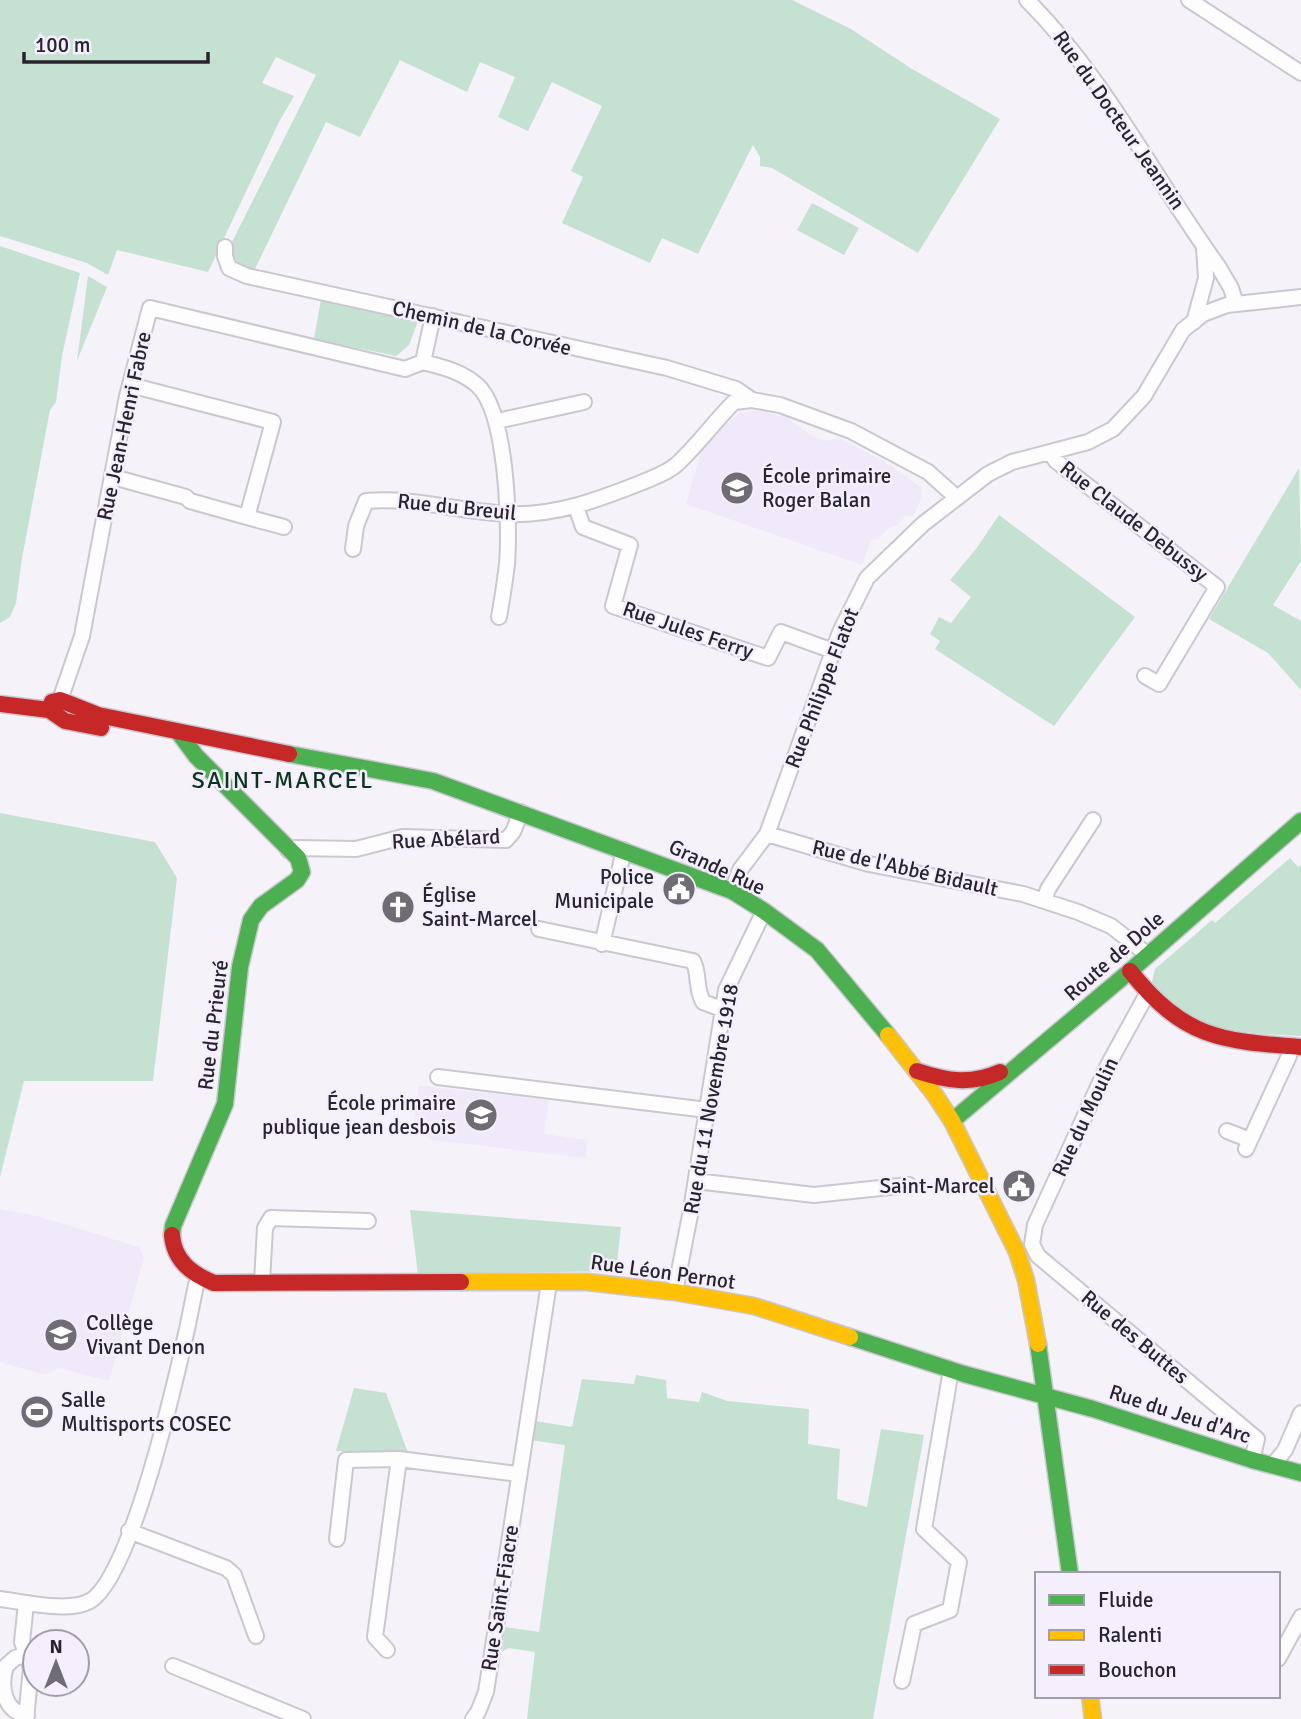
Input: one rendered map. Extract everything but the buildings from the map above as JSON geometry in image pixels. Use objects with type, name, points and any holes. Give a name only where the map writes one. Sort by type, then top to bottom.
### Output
[{"type":"main road","name":"Grande Rue","points":[[0,704],[89,712],[167,727],[179,733],[433,781],[732,891],[811,946],[837,972],[917,1070],[952,1121],[1017,1252],[1028,1291],[1070,1572]]},
{"type":"main road","points":[[179,733],[196,756],[288,850]]},
{"type":"main road","name":"Route de Dole","points":[[952,1121],[1130,971],[1301,821]]},
{"type":"main road","name":"Rue du Prieuré","points":[[196,1275],[176,1255],[171,1235],[225,1104],[240,967],[251,920],[261,905],[297,880],[302,872],[298,858],[288,850]]},
{"type":"main road","points":[[1130,971],[1147,993],[1166,1010],[1204,1033],[1245,1044],[1296,1047]]},
{"type":"main road","points":[[917,1070],[952,1082],[965,1083],[992,1077],[1021,1062]]},
{"type":"main road","name":"Rue Léon Pernot","points":[[196,1275],[214,1283],[597,1283],[675,1292],[754,1306],[951,1370],[1045,1396]]},
{"type":"main road","name":"Rue du Jeu d'Arc","points":[[1045,1396],[1301,1473]]},
{"type":"main road","points":[[1090,1698],[1093,1719]]},
{"type":"street","name":"Rue du Docteur Jeannin","points":[[1027,0],[1068,43],[1227,281],[1236,304]]},
{"type":"street","points":[[1189,0],[1301,73]]},
{"type":"street","name":"Rue du Docteur Jeannin","points":[[1194,322],[1206,278],[1203,246]]},
{"type":"street","name":"Chemin de la Corvée","points":[[225,247],[229,268],[247,276],[667,368],[736,390],[752,400]]},
{"type":"street","name":"Rue Philippe Flatot","points":[[732,891],[740,870],[767,834],[840,632],[867,578],[923,524],[988,474],[1012,462],[1088,442],[1113,429],[1144,396],[1184,330],[1203,314],[1236,304],[1301,296]]},
{"type":"street","name":"Rue Jean-Henri Fabre","points":[[58,708],[82,636],[130,385],[150,307],[405,369],[422,362]]},
{"type":"street","points":[[433,316],[422,362],[460,372],[480,386],[497,421],[508,514],[507,565],[499,617]]},
{"type":"street","points":[[130,385],[273,422],[247,517]]},
{"type":"street","points":[[752,400],[780,405],[852,431],[928,472],[956,497]]},
{"type":"street","name":"Rue du Breuil","points":[[353,549],[356,526],[366,502],[386,500],[427,503],[508,514],[576,507],[674,467],[734,402],[752,400]]},
{"type":"street","points":[[497,421],[584,402]]},
{"type":"street","name":"Rue Claude Debussy","points":[[1050,452],[1056,461],[1217,587],[1159,684],[1145,676]]},
{"type":"street","points":[[113,477],[284,527]]},
{"type":"street","name":"Rue Jules Ferry","points":[[576,507],[583,527],[630,545],[613,606],[768,658],[781,632],[833,651]]},
{"type":"street","name":"Rue Abélard","points":[[288,850],[356,849],[403,837],[506,840],[513,832],[521,812]]},
{"type":"street","points":[[1044,901],[1048,888],[1093,820]]},
{"type":"street","name":"Rue de l'Abbé Bidault","points":[[767,834],[869,864],[1000,889],[1044,901],[1111,926],[1148,955]]},
{"type":"street","points":[[602,944],[624,850]]},
{"type":"street","name":"Rue du 11 Novembre 1918","points":[[675,1292],[696,1181],[726,990],[764,911]]},
{"type":"street","points":[[539,929],[693,961],[697,968],[697,991],[703,1002],[724,1010]]},
{"type":"street","name":"Rue du Moulin","points":[[1032,1244],[1034,1225],[1108,1065],[1147,993]]},
{"type":"street","points":[[1227,1131],[1248,1144],[1289,1056],[1296,1047]]},
{"type":"street","points":[[438,1077],[707,1110]]},
{"type":"street","points":[[696,1181],[814,1195],[909,1185]]},
{"type":"street","points":[[262,1282],[265,1228],[271,1218],[368,1221]]},
{"type":"street","name":"Rue des Buttes","points":[[1032,1244],[1038,1256],[1257,1439],[1252,1460]]},
{"type":"street","points":[[0,1600],[67,1607],[87,1603],[99,1595],[112,1576],[145,1490],[166,1418],[196,1275]]},
{"type":"street","name":"Rue Saint-Fiacre","points":[[473,1719],[486,1692],[549,1283]]},
{"type":"street","points":[[902,1681],[914,1624],[950,1609],[959,1562],[924,1529],[951,1370]]},
{"type":"street","points":[[1273,1465],[1285,1450],[1301,1413]]},
{"type":"street","points":[[387,1650],[374,1637],[400,1459]]},
{"type":"street","points":[[337,1539],[346,1460],[400,1459],[518,1474]]},
{"type":"street","points":[[129,1531],[226,1568],[234,1574],[256,1636]]},
{"type":"street","points":[[23,1628],[26,1602]]},
{"type":"street","points":[[1280,1655],[1301,1617]]},
{"type":"street","points":[[21,1656],[6,1666],[3,1687],[11,1706],[27,1717],[29,1698]]},
{"type":"street","points":[[173,1666],[303,1719]]},
{"type":"shaded area","points":[[756,410],[788,418],[812,436],[827,441],[839,438],[882,460],[922,488],[922,496],[915,513],[913,516],[905,516],[898,525],[889,528],[878,539],[871,540],[862,565],[686,504],[701,451],[722,427],[740,413]]},
{"type":"shaded area","name":"École primaire publique jean desbois","points":[[419,1086],[549,1100],[544,1134],[588,1140],[586,1158],[432,1140],[413,1130]]},
{"type":"shaded area","points":[[0,1209],[37,1216],[139,1247],[144,1258],[109,1381],[59,1368],[45,1375],[0,1362]]},
{"type":"green space","points":[[0,0],[792,0],[851,29],[912,69],[1000,119],[918,253],[772,168],[760,166],[760,157],[753,145],[698,254],[662,238],[650,263],[562,223],[583,177],[571,171],[602,106],[552,82],[528,131],[498,117],[515,77],[480,62],[467,92],[400,60],[360,137],[326,122],[253,273],[236,264],[230,246],[316,75],[276,57],[262,83],[294,96],[208,272],[117,250],[108,275],[87,263],[0,236]]},
{"type":"green space","points":[[812,203],[859,228],[844,255],[797,230]]},
{"type":"green space","points":[[0,246],[80,273],[62,356],[56,402],[50,410],[16,603],[10,617],[0,623]]},
{"type":"green space","points":[[88,276],[107,287],[77,361]]},
{"type":"green space","points":[[321,299],[418,321],[409,345],[396,356],[314,339]]},
{"type":"green space","points":[[1299,468],[1301,561],[1273,605],[1301,621],[1301,690],[1268,653],[1209,619]]},
{"type":"green space","points":[[999,515],[1135,617],[1054,726],[935,649],[940,641],[930,634],[939,617],[951,623],[971,597],[950,580],[976,549]]},
{"type":"green space","points":[[0,813],[155,842],[177,878],[153,1081],[24,1081],[0,1177]]},
{"type":"green space","points":[[1290,858],[1298,867],[1301,865],[1301,1036],[1259,1034],[1220,1028],[1201,1022],[1167,1002],[1151,986],[1155,969],[1212,920],[1215,923]]},
{"type":"green space","points":[[410,1210],[621,1227],[616,1271],[418,1274]]},
{"type":"green space","points":[[636,1375],[666,1380],[667,1398],[699,1402],[702,1392],[727,1401],[809,1409],[808,1444],[840,1449],[837,1499],[867,1507],[881,1429],[924,1435],[873,1719],[527,1719],[535,1652],[509,1648],[502,1651],[505,1627],[539,1632],[565,1445],[530,1440],[535,1421],[572,1427],[582,1379],[634,1384]]},
{"type":"green space","points":[[354,1388],[386,1393],[408,1453],[336,1451]]},
{"type":"traffic: fast","points":[[172,1235],[173,1226],[225,1104],[240,967],[251,920],[261,906],[297,880],[302,872],[298,858],[196,756],[179,733]]},
{"type":"traffic: fast","points":[[289,754],[433,781],[732,891],[817,950],[888,1035]]},
{"type":"traffic: fast","points":[[952,1121],[1130,971],[1301,821]]},
{"type":"traffic: fast","points":[[850,1337],[964,1374],[1093,1409],[1301,1473]]},
{"type":"traffic: fast","points":[[1038,1344],[1070,1572]]},
{"type":"traffic: slow","points":[[888,1035],[952,1121],[1017,1252],[1026,1280],[1038,1344]]},
{"type":"traffic: slow","points":[[461,1282],[587,1282],[675,1292],[754,1306],[850,1337]]},
{"type":"traffic: slow","points":[[1090,1698],[1093,1719]]},
{"type":"traffic: jam","points":[[49,710],[52,702],[60,700],[98,715],[289,754]]},
{"type":"traffic: jam","points":[[0,704],[49,710]]},
{"type":"traffic: jam","points":[[49,710],[65,721],[101,728]]},
{"type":"traffic: jam","points":[[1130,971],[1168,1010],[1205,1032],[1247,1042],[1301,1047]]},
{"type":"traffic: jam","points":[[917,1071],[959,1080],[979,1079],[1000,1072]]},
{"type":"traffic: jam","points":[[172,1235],[180,1259],[198,1275],[214,1283],[461,1282]]},
{"type":"place","name":"École primaire Roger Balan","points":[[737,488]]},
{"type":"place","name":"Police Municipale","points":[[679,889]]},
{"type":"place","name":"Église Saint-Marcel","points":[[398,907]]},
{"type":"place","name":"École primaire publique jean desbois","points":[[481,1115]]},
{"type":"place","name":"Saint-Marcel","points":[[1019,1186]]},
{"type":"place","name":"Collège Vivant Denon","points":[[61,1335]]},
{"type":"place","name":"Salle Multisports COSEC","points":[[37,1412]]},
{"type":"district","name":"SAINT-MARCEL","points":[[283,780]]}]
